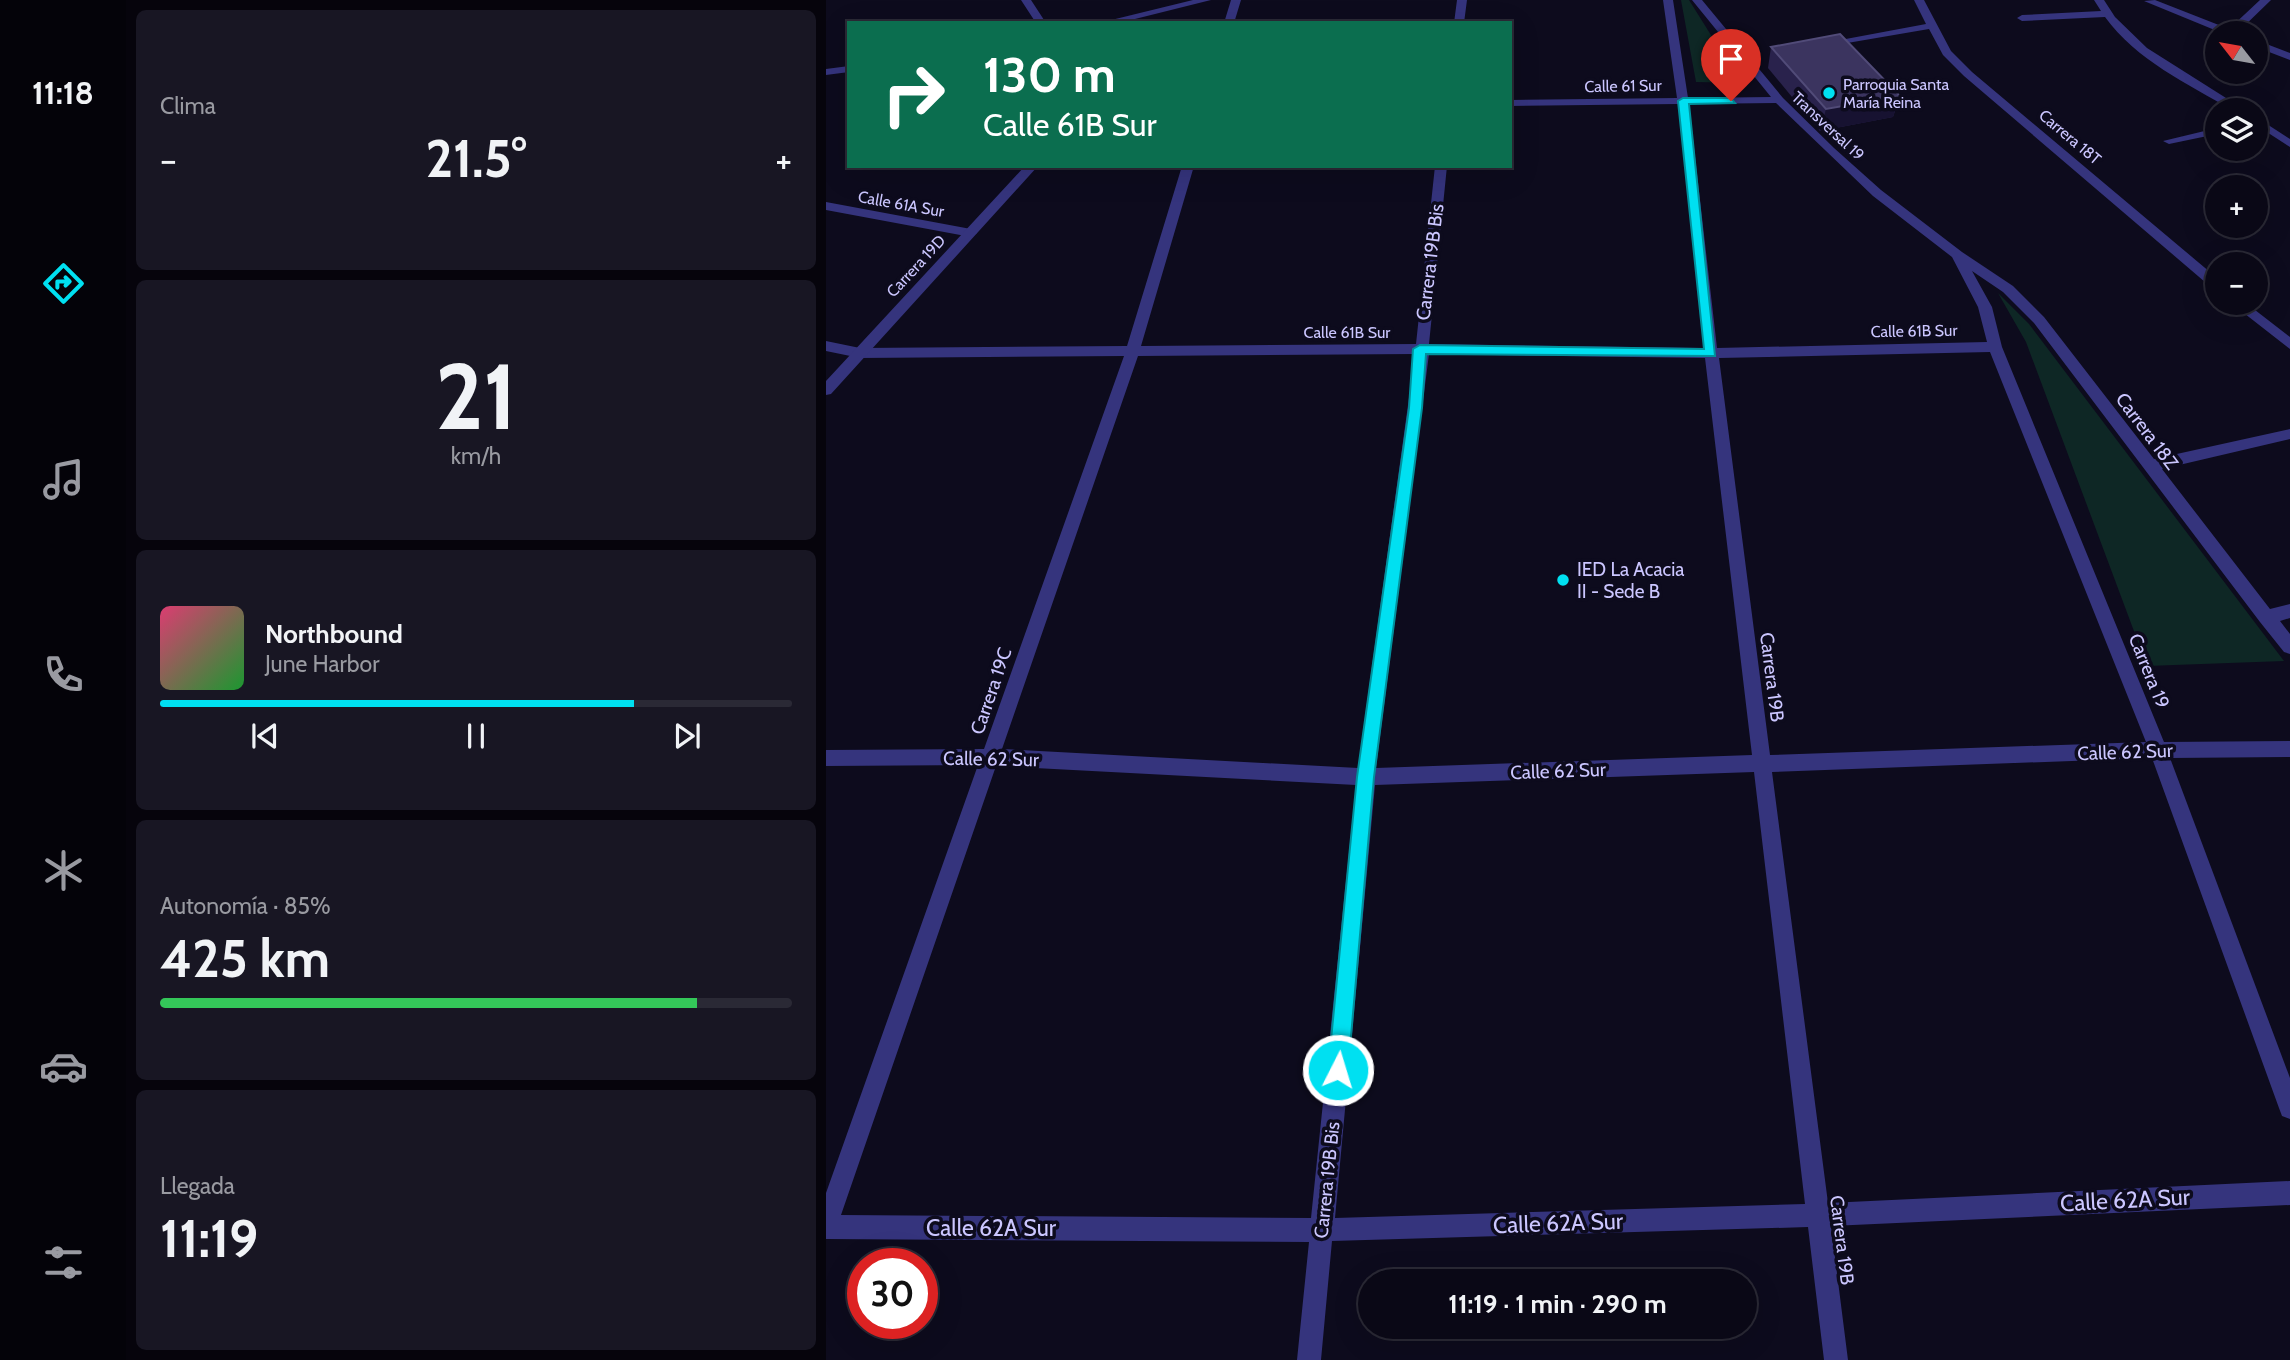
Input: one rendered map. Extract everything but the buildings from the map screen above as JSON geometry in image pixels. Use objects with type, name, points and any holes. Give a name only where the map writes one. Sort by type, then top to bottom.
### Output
[{"type":"street","points":[[1026,0],[1040,21]]},
{"type":"street","points":[[1113,21],[1202,0]]},
{"type":"street","points":[[1230,21],[1236,0]]},
{"type":"street","points":[[1459,21],[1462,0]]},
{"type":"street","name":"Carrera 19B","points":[[1668,0],[1683,101],[1711,353],[1836,1360]]},
{"type":"street","name":"Transversal 19","points":[[1697,0],[1779,100],[1877,193],[1957,255]]},
{"type":"street","name":"Carrera 18T","points":[[1919,0],[1947,52],[1968,74],[2205,275]]},
{"type":"street","points":[[2099,0],[2107,14],[2143,49],[2222,98]]},
{"type":"street","points":[[2244,21],[2266,0]]},
{"type":"street","points":[[2149,1],[2205,23]]},
{"type":"street","points":[[1165,21],[1177,7]]},
{"type":"street","points":[[2022,18],[2107,14]]},
{"type":"street","points":[[1809,47],[1931,26]]},
{"type":"street","points":[[2268,48],[2290,57]]},
{"type":"street","points":[[826,72],[847,69]]},
{"type":"street","name":"Calle 61 Sur","points":[[1512,103],[1779,100]]},
{"type":"street","points":[[2268,129],[2290,144]]},
{"type":"street","points":[[2169,141],[2205,134]]},
{"type":"street","name":"Carrera 19D","points":[[826,390],[1030,168]]},
{"type":"street","name":"Carrera 19C","points":[[826,1226],[1132,352],[1187,168]]},
{"type":"street","name":"Carrera 19B Bis","points":[[1309,1360],[1366,777],[1416,408],[1441,168]]},
{"type":"street","name":"Calle 61A Sur","points":[[826,206],[971,233]]},
{"type":"street","name":"Carrera 19","points":[[1957,255],[1985,307],[1995,347],[2158,750],[2290,1108]]},
{"type":"street","name":"Carrera 18Z","points":[[1957,255],[2008,289],[2039,320],[2290,647]]},
{"type":"street","points":[[2253,315],[2290,344]]},
{"type":"street","name":"Calle 61B Sur","points":[[826,346],[860,353],[1420,349],[1711,353],[1995,347]]},
{"type":"street","points":[[2150,466],[2290,434]]},
{"type":"street","points":[[2266,617],[2290,611]]},
{"type":"street","name":"Calle 62 Sur","points":[[826,758],[990,757],[1366,777],[2158,750],[2290,749]]},
{"type":"street","name":"Calle 62A Sur","points":[[826,1226],[1323,1230],[1818,1215],[2290,1193]]},
{"type":"green space","points":[[1681,0],[1689,0],[1741,83],[1696,82]]},
{"type":"green space","points":[[1998,293],[2029,324],[2284,661],[2147,666],[2026,342]]},
{"type":"place","name":"Parroquia Santa María Reina","points":[[1829,93]]},
{"type":"place","name":"IED La Acacia II - Sede B","points":[[1563,580]]},
{"type":"route","points":[[1338,1070],[1366,777],[1416,408],[1420,349],[1711,353],[1683,101],[1731,101]]}]
